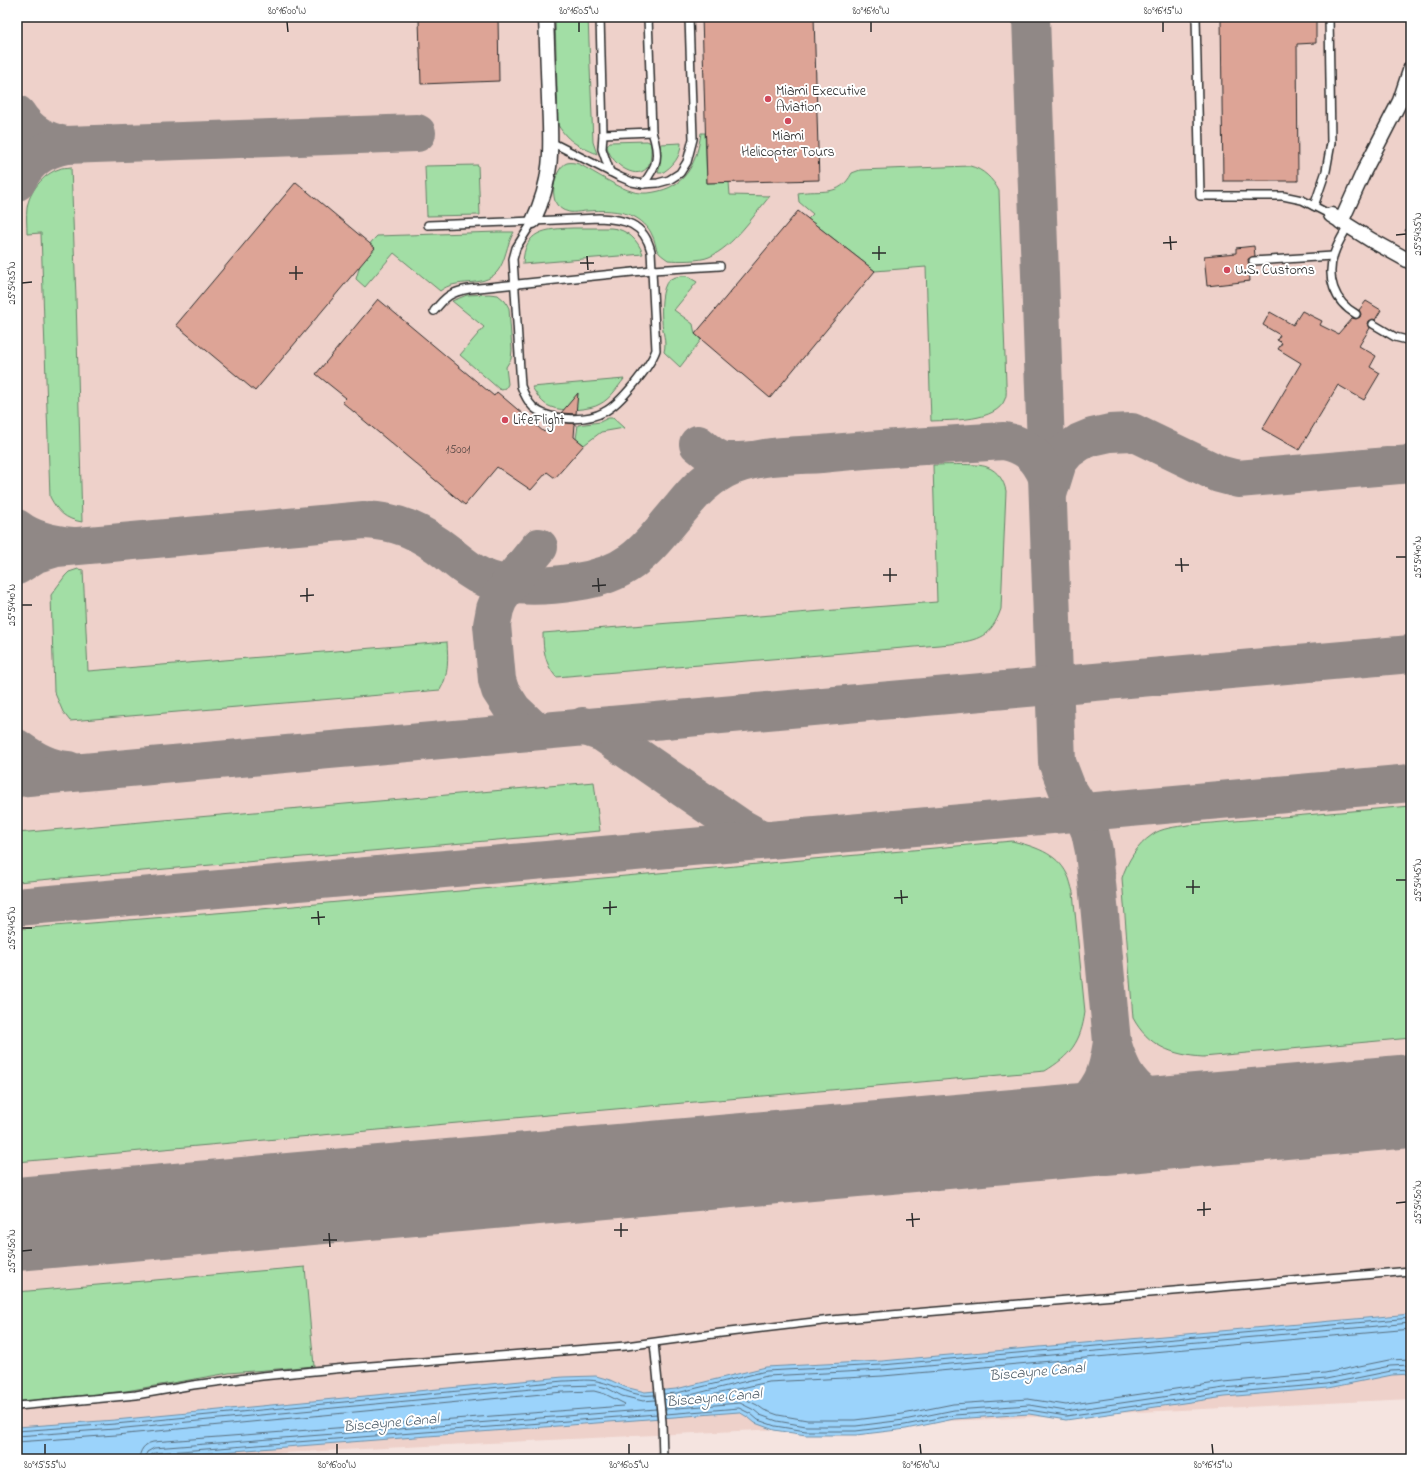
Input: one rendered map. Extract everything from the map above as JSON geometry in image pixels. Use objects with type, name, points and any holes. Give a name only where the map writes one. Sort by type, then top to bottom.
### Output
[{"type":"street","points":[[533,221],[541,205],[547,184],[550,163],[551,142],[546,17]]},
{"type":"street","points":[[1411,68],[1400,102],[1340,221],[1411,262]]},
{"type":"lane","points":[[600,17],[603,134],[602,149],[610,172]]},
{"type":"lane","points":[[643,184],[653,171],[656,161],[656,144],[652,132],[648,17]]},
{"type":"lane","points":[[551,142],[632,182],[643,184],[658,183],[669,180],[680,173],[687,162],[693,139],[689,17]]},
{"type":"lane","points":[[1196,17],[1200,196],[1283,196],[1302,200],[1340,221],[1331,267],[1331,280],[1339,301],[1348,310],[1356,314]]},
{"type":"lane","points":[[1314,206],[1326,171],[1331,143],[1329,17]]},
{"type":"lane","points":[[603,134],[652,132]]},
{"type":"lane","points":[[428,225],[599,218],[621,220],[633,225],[642,232],[648,240],[651,250],[656,350],[653,358],[645,370],[613,406],[603,413],[578,418],[564,418],[544,414],[534,408],[527,399],[521,386],[513,259],[516,248],[533,221]]},
{"type":"lane","points":[[1253,261],[1333,256]]},
{"type":"lane","points":[[434,311],[444,299],[455,292],[514,284],[652,270],[720,266]]},
{"type":"lane","points":[[1373,324],[1395,336],[1411,341]]},
{"type":"lane","points":[[17,1406],[136,1395],[193,1385],[262,1376],[654,1342],[831,1320],[1411,1271]]},
{"type":"lane","points":[[654,1342],[662,1422],[663,1459]]},
{"type":"path","points":[[1405,230],[1411,233]]},
{"type":"shaded area","points":[[17,17],[1411,17],[1411,1399],[152,1459],[17,1459]]},
{"type":"green space","points":[[555,17],[588,17],[593,142],[597,154],[570,140],[558,125]]},
{"type":"green space","points":[[701,133],[705,133],[707,183],[729,182],[730,195],[770,196],[734,239],[718,252],[709,257],[683,261],[668,260],[656,248],[651,232],[642,222],[633,216],[610,211],[568,212],[558,206],[555,202],[554,189],[557,176],[559,170],[567,163],[579,164],[613,183],[634,192],[650,193],[669,188],[684,177],[689,170],[697,152]]},
{"type":"green space","points":[[647,141],[651,143],[650,162],[647,168],[642,172],[636,173],[623,168],[617,163],[612,158],[607,146],[610,142]]},
{"type":"green space","points":[[681,143],[680,153],[676,161],[662,173],[658,173],[660,166],[661,144]]},
{"type":"green space","points":[[478,165],[480,215],[427,216],[425,166]]},
{"type":"green space","points":[[970,166],[979,169],[987,175],[994,182],[999,191],[1006,396],[1000,407],[983,416],[961,420],[931,421],[926,267],[875,271],[808,219],[813,214],[799,202],[798,193],[829,191],[835,189],[847,181],[852,173],[860,170]]},
{"type":"green space","points":[[71,167],[82,522],[71,519],[59,511],[50,497],[41,233],[27,234],[27,208],[28,202],[34,190],[42,179],[53,171]]},
{"type":"green space","points":[[563,228],[611,228],[627,233],[631,236],[638,244],[643,254],[523,264],[527,244],[532,238],[545,231]]},
{"type":"green space","points":[[514,232],[500,268],[491,277],[484,280],[454,285],[440,291],[394,253],[365,287],[356,279],[361,261],[372,241],[377,236]]},
{"type":"green space","points":[[687,276],[697,282],[674,310],[693,324],[695,334],[701,340],[680,367],[664,352],[665,344],[662,324],[662,299],[666,283],[672,278]]},
{"type":"green space","points":[[467,295],[498,295],[505,301],[509,308],[512,350],[511,359],[506,367],[508,384],[506,388],[502,390],[460,355],[484,327],[452,301]]},
{"type":"green space","points":[[624,379],[604,402],[590,408],[576,410],[556,409],[548,406],[540,399],[532,387]]},
{"type":"green space","points":[[608,418],[613,418],[624,428],[601,432],[584,445],[576,439],[578,425],[600,422]]},
{"type":"green space","points":[[933,465],[969,465],[987,467],[997,474],[1005,487],[1001,609],[993,626],[983,636],[969,641],[951,644],[556,677],[549,667],[544,651],[543,633],[937,602]]},
{"type":"green space","points":[[78,569],[83,570],[88,671],[447,642],[448,661],[445,679],[440,690],[70,721],[63,712],[54,691],[51,595],[69,572]]},
{"type":"green space","points":[[594,782],[600,831],[17,882],[17,833]]},
{"type":"green space","points":[[1411,806],[1411,1038],[1203,1057],[1181,1054],[1162,1047],[1146,1036],[1139,1028],[1133,1018],[1122,878],[1133,854],[1147,839],[1160,831],[1188,825]]},
{"type":"green space","points":[[1012,841],[1036,848],[1057,861],[1063,867],[1068,876],[1073,892],[1085,1012],[1081,1032],[1073,1047],[1061,1060],[1045,1071],[17,1162],[17,929],[228,912]]},
{"type":"green space","points":[[305,1267],[314,1366],[229,1373],[126,1391],[17,1402],[17,1292]]},
{"type":"water","name":"Biscayne Canal","points":[[1411,1314],[1411,1374],[1392,1375],[1328,1388],[1225,1397],[1066,1420],[1029,1414],[954,1419],[906,1429],[856,1435],[806,1435],[774,1430],[755,1423],[739,1412],[130,1459],[17,1459],[17,1427],[115,1420],[563,1377],[596,1376],[610,1380],[625,1387],[645,1392],[676,1389],[766,1367],[882,1361]]},
{"type":"building","points":[[498,17],[499,81],[421,84],[419,19]]},
{"type":"building","name":"Miami Executive Aviation","points":[[702,17],[814,17],[819,180],[707,183]]},
{"type":"building","points":[[1221,17],[1316,17],[1316,43],[1297,44],[1298,181],[1223,181]]},
{"type":"building","points":[[296,182],[375,248],[255,391],[176,325]]},
{"type":"building","points":[[798,211],[875,271],[770,398],[695,334]]},
{"type":"building","name":"U.S. Customs","points":[[1254,246],[1255,256],[1248,259],[1250,281],[1207,286],[1204,256],[1236,253],[1236,248]]},
{"type":"building","points":[[378,299],[494,396],[497,392],[544,432],[553,421],[575,424],[574,437],[584,445],[555,478],[547,472],[531,490],[497,467],[465,505],[342,402],[346,398],[316,374]]},
{"type":"building","points":[[1366,301],[1381,310],[1375,320],[1373,319],[1369,321],[1368,324],[1370,328],[1359,346],[1376,356],[1370,367],[1380,373],[1364,400],[1338,385],[1299,450],[1262,429],[1301,363],[1278,349],[1282,343],[1277,340],[1280,335],[1263,325],[1270,312],[1293,325],[1302,311],[1322,321],[1320,325],[1338,334],[1352,318],[1356,319],[1360,317],[1361,314],[1359,310]]},
{"type":"building","points":[[578,393],[576,414],[561,413]]},
{"type":"taxiway","points":[[1031,17],[1057,762],[1067,788],[1082,812],[1090,832],[1094,851],[1112,1042],[1104,1076],[1090,1099],[1065,1120],[1036,1134]]},
{"type":"taxiway","points":[[17,114],[26,126],[38,135],[45,139],[66,145]]},
{"type":"taxiway","points":[[17,182],[25,168],[37,157],[50,150],[66,145],[417,133]]},
{"type":"taxiway","points":[[1049,491],[1058,462],[1067,451],[1080,442],[1092,437],[1110,433],[1132,432],[1219,474],[1238,479],[1411,464]]},
{"type":"taxiway","points":[[17,566],[36,554],[56,548],[364,520],[399,525],[409,529],[428,539],[473,572],[493,581],[505,584],[529,586],[553,585],[596,578],[612,573],[626,565],[649,546],[701,486],[724,470],[747,461],[771,457],[1004,441],[1019,446],[1031,453],[1036,458],[1047,477]]},
{"type":"taxiway","points":[[698,444],[712,455],[723,460],[753,460]]},
{"type":"taxiway","points":[[17,528],[29,536],[43,541],[72,546]]},
{"type":"taxiway","points":[[535,731],[513,710],[500,690],[497,680],[492,625],[495,609],[499,599],[539,547]]},
{"type":"taxiway","points":[[17,778],[1411,654]]},
{"type":"taxiway","points":[[583,726],[603,733],[738,826],[756,836],[768,840]]},
{"type":"taxiway","points":[[17,748],[41,763],[54,768],[68,770]]},
{"type":"taxiway","points":[[17,907],[1411,783]]},
{"type":"taxiway","points":[[1112,1042],[1117,1057],[1128,1079],[1141,1093],[1157,1104],[1192,1121]]},
{"type":"runway","points":[[17,1224],[1411,1101]]},
{"type":"place","name":"Miami Executive Aviation","points":[[768,99]]},
{"type":"place","name":"Miami Helicopter Tours","points":[[788,121]]},
{"type":"place","name":"U.S. Customs","points":[[1227,270]]},
{"type":"place","name":"LifeFlight","points":[[505,420]]}]
